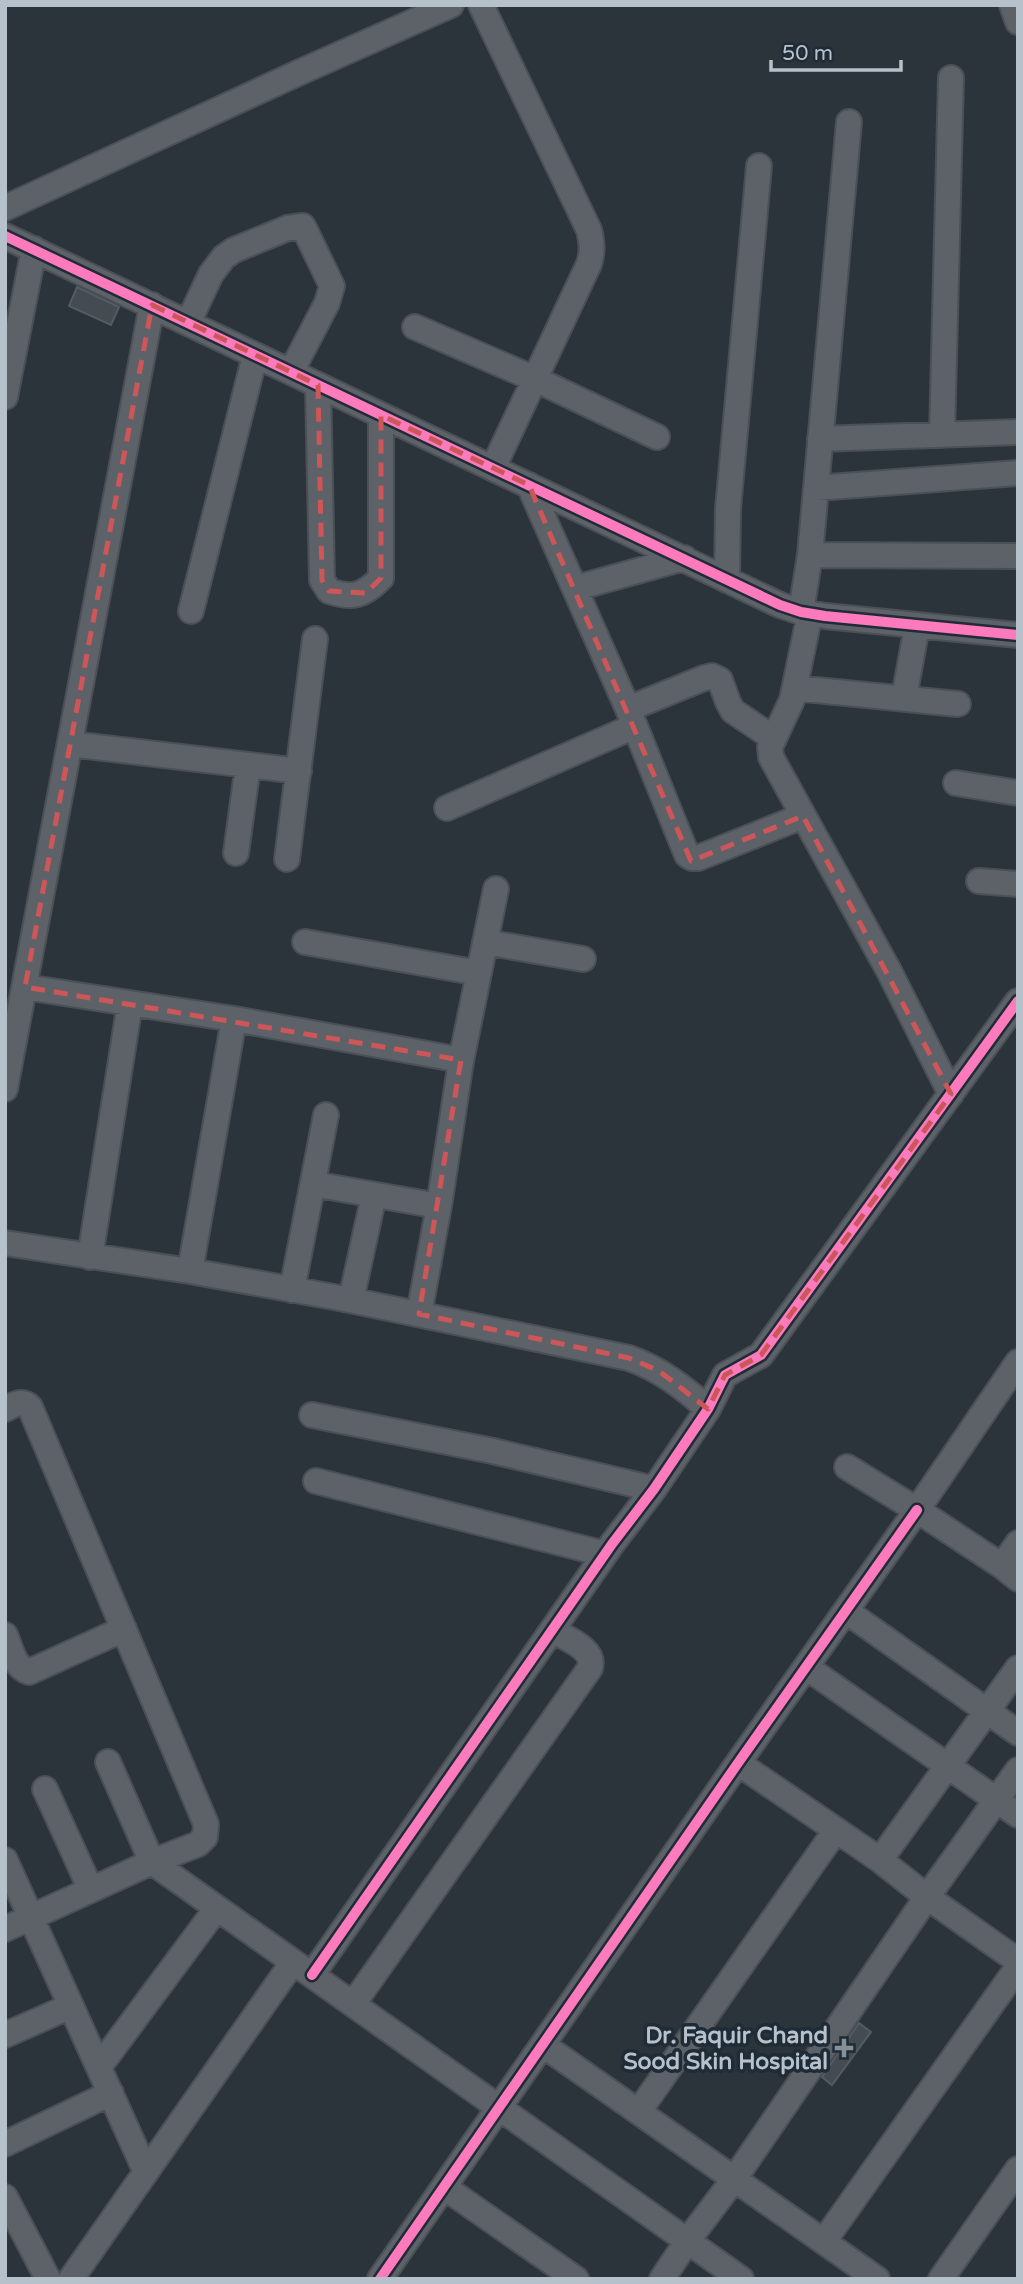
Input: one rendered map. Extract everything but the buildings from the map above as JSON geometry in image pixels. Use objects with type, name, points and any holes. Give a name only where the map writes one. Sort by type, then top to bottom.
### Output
[{"type":"street","points":[[5,208],[451,5]]},
{"type":"street","points":[[481,5],[589,230],[592,243],[589,264],[493,468]]},
{"type":"street","points":[[1012,5],[1018,22]]},
{"type":"street","points":[[942,435],[951,78]]},
{"type":"street","points":[[849,122],[805,612],[795,688],[770,752],[889,971],[951,1094]]},
{"type":"street","points":[[727,580],[728,509],[759,166]]},
{"type":"street","points":[[188,323],[211,274],[225,257],[234,250],[288,228],[303,226],[332,286],[327,303],[291,372]]},
{"type":"street","points":[[5,236],[780,605],[805,612],[1018,635]]},
{"type":"street","points":[[5,397],[34,249]]},
{"type":"street","points":[[5,1089],[18,995],[70,744],[152,305]]},
{"type":"street","points":[[415,327],[535,379],[657,438]]},
{"type":"street","points":[[191,611],[255,355]]},
{"type":"street","points":[[318,385],[322,580],[329,591],[343,595],[366,593],[381,578],[381,415]]},
{"type":"street","points":[[820,439],[1018,432]]},
{"type":"street","points":[[816,488],[1018,473]]},
{"type":"street","points":[[529,485],[631,718],[682,847],[691,859],[698,859],[803,816]]},
{"type":"street","points":[[810,555],[1018,556]]},
{"type":"street","points":[[576,588],[684,558]]},
{"type":"street","points":[[904,698],[917,626]]},
{"type":"street","points":[[287,859],[315,639]]},
{"type":"street","points":[[447,808],[631,718],[704,677],[712,676],[720,680],[733,711],[774,738]]},
{"type":"street","points":[[795,688],[958,704]]},
{"type":"street","points":[[70,744],[299,771]]},
{"type":"street","points":[[236,853],[248,765]]},
{"type":"street","points":[[956,783],[1018,793]]},
{"type":"street","points":[[979,881],[1018,884]]},
{"type":"street","points":[[419,1314],[461,1061],[496,889]]},
{"type":"street","points":[[305,942],[479,974]]},
{"type":"street","points":[[485,942],[583,959]]},
{"type":"street","points":[[18,995],[130,1003],[234,1019],[461,1061]]},
{"type":"street","points":[[71,2279],[146,2172],[302,1968],[552,1630],[654,1489],[708,1409],[725,1375],[761,1355],[1018,1001]]},
{"type":"street","points":[[90,1257],[130,1003]]},
{"type":"street","points":[[190,1271],[234,1019]]},
{"type":"street","points":[[292,1290],[326,1115]]},
{"type":"street","points":[[313,1184],[439,1206]]},
{"type":"street","points":[[351,1300],[374,1195]]},
{"type":"street","points":[[5,1243],[190,1271],[351,1300],[636,1361],[659,1371],[685,1388],[708,1409]]},
{"type":"street","points":[[380,2279],[1018,1362]]},
{"type":"street","points":[[5,1409],[20,1403],[30,1407],[206,1824],[207,1832],[198,1844],[5,1929]]},
{"type":"street","points":[[312,1415],[494,1451],[654,1489]]},
{"type":"street","points":[[847,1467],[1010,1572],[1018,1543]]},
{"type":"street","points":[[316,1481],[605,1554]]},
{"type":"street","points":[[846,1611],[1018,1733]]},
{"type":"street","points":[[5,1635],[18,1664],[22,1670],[29,1672],[124,1629]]},
{"type":"street","points":[[353,2004],[590,1668],[592,1662],[585,1650],[552,1630]]},
{"type":"street","points":[[806,1667],[1018,1815]]},
{"type":"street","points":[[880,1860],[1018,1668]]},
{"type":"street","points":[[108,1762],[152,1862],[741,2279]]},
{"type":"street","points":[[738,1763],[880,1860],[1018,1961]]},
{"type":"street","points":[[662,2279],[1018,1770]]},
{"type":"street","points":[[45,1789],[91,1890]]},
{"type":"street","points":[[639,2111],[836,1830]]},
{"type":"street","points":[[5,1860],[146,2172]]},
{"type":"street","points":[[99,2067],[217,1908]]},
{"type":"street","points":[[824,2241],[1018,1967]]},
{"type":"street","points":[[5,2035],[71,2006]]},
{"type":"street","points":[[543,2045],[877,2279]]},
{"type":"street","points":[[5,2144],[111,2094]]},
{"type":"street","points":[[941,2279],[1018,2169]]},
{"type":"street","points":[[444,2187],[576,2279]]},
{"type":"street","points":[[5,2197],[48,2279]]},
{"type":"highlighted area","points":[[152,305],[318,385],[322,580],[329,591],[366,593],[381,578],[381,415],[529,485],[691,861],[803,816],[951,1094],[761,1355],[725,1375],[708,1409],[659,1371],[629,1358],[419,1314],[461,1060],[25,987]]},
{"type":"cycle path","points":[[5,236],[780,605],[825,616],[1018,635]]},
{"type":"cycle path","points":[[312,1975],[612,1544],[654,1489],[708,1409],[725,1375],[761,1355],[1018,1001]]},
{"type":"cycle path","points":[[380,2279],[917,1510]]},
{"type":"place","name":"Dr. Faquir Chand Sood Skin Hospital","points":[[844,2048]]}]
